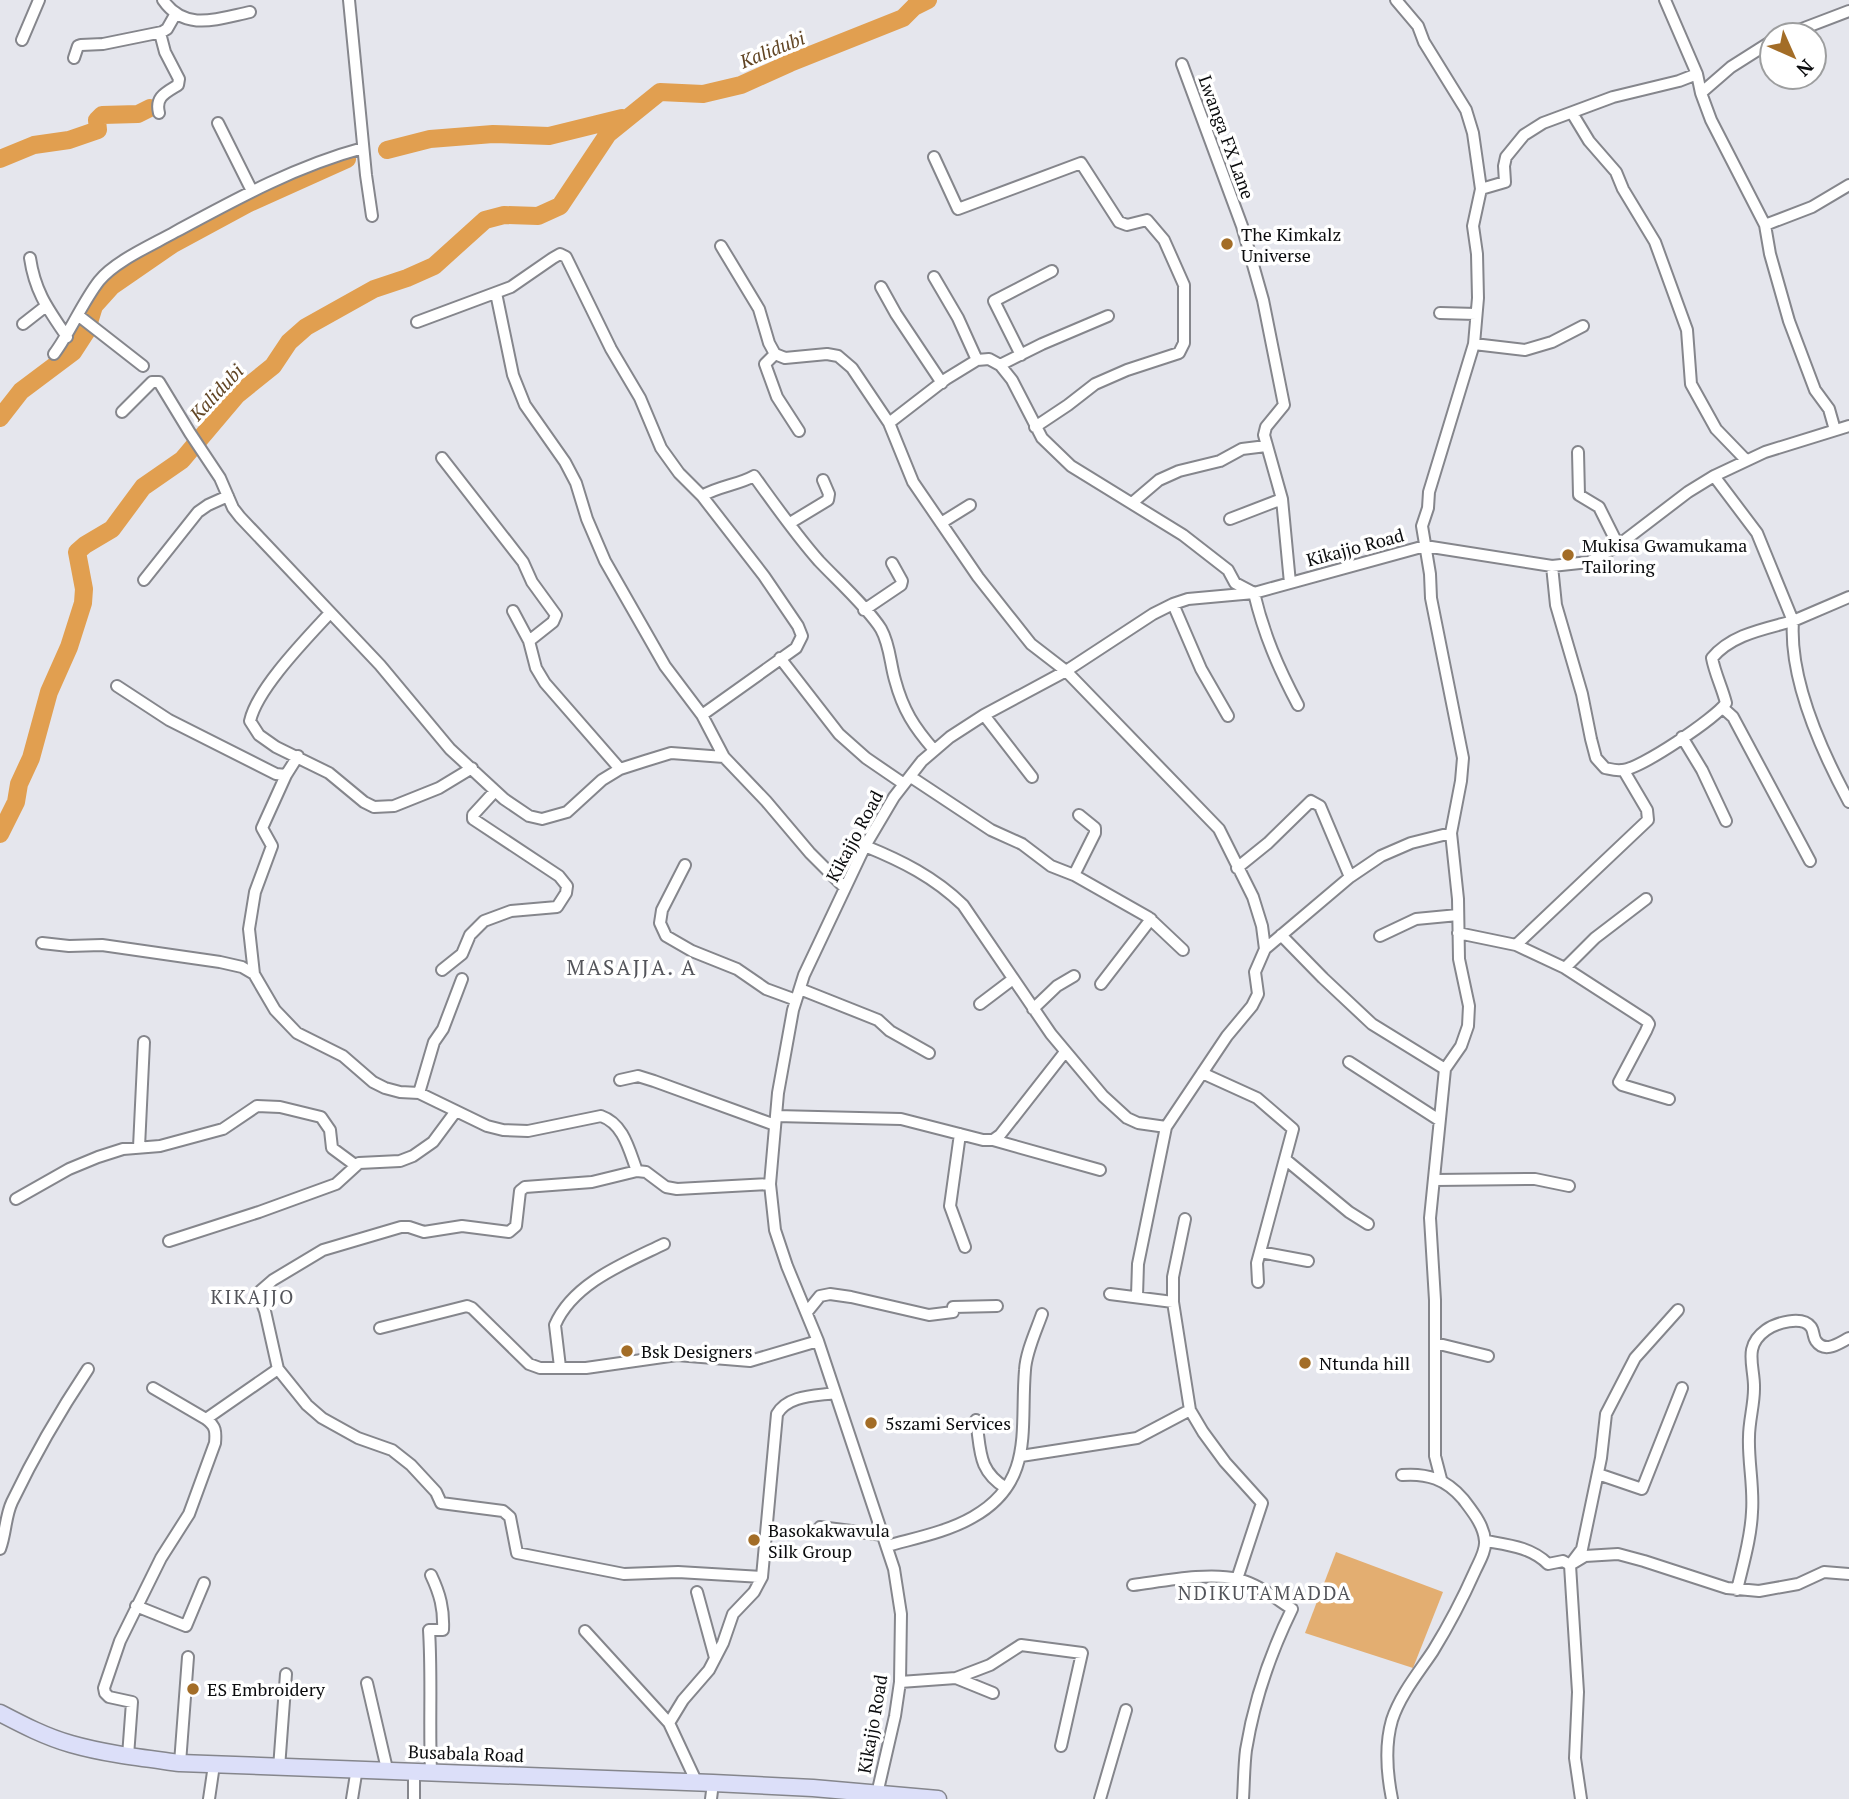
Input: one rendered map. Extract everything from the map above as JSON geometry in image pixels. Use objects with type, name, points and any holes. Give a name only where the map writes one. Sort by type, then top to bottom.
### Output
[{"type":"street","points":[[22,40],[39,0]]},
{"type":"street","points":[[163,0],[175,15],[194,20],[221,19],[250,12]]},
{"type":"street","points":[[349,0],[372,216]]},
{"type":"street","points":[[1396,0],[1418,26],[1424,42],[1466,110],[1473,133],[1481,189],[1473,226],[1477,254],[1474,344],[1429,492],[1428,508],[1422,526],[1431,598],[1463,758],[1451,833],[1459,960],[1469,1006],[1468,1026],[1461,1046],[1445,1069],[1430,1218],[1435,1300],[1435,1456],[1441,1479]]},
{"type":"street","points":[[1665,0],[1697,74],[1712,120],[1765,225],[1770,254],[1789,321],[1815,390],[1829,409],[1835,430]]},
{"type":"street","points":[[1823,21],[1849,11]]},
{"type":"street","points":[[74,58],[78,46],[81,45],[103,44],[160,33],[167,29],[175,15]]},
{"type":"street","points":[[159,113],[158,100],[178,85],[179,79],[165,52],[160,33]]},
{"type":"street","points":[[1701,93],[1731,67],[1758,50]]},
{"type":"street","name":"Lwanga FX Lane","points":[[1182,64],[1242,226],[1263,300],[1284,405],[1266,427],[1266,446]]},
{"type":"street","points":[[1481,189],[1506,182],[1506,157],[1524,135],[1543,123],[1613,97],[1697,74]]},
{"type":"street","points":[[1572,113],[1589,141],[1616,172],[1623,189],[1655,242],[1687,330],[1691,384],[1716,429],[1745,459]]},
{"type":"street","points":[[218,123],[252,191]]},
{"type":"street","points":[[54,354],[67,337],[85,321],[100,280],[135,253],[299,169],[363,148]]},
{"type":"street","points":[[934,157],[958,209],[1081,163],[1119,222],[1127,225],[1147,220],[1154,231],[1162,236],[1184,285],[1184,343],[1179,353],[1095,384],[1035,427]]},
{"type":"street","points":[[1765,225],[1812,207],[1849,185]]},
{"type":"street","points":[[721,246],[759,309],[775,354],[785,358],[814,353],[838,356],[852,368],[889,423],[913,482],[978,576],[1031,644],[1066,671],[1219,829],[1253,897],[1262,926],[1265,949]]},
{"type":"street","points":[[417,322],[520,282],[560,254],[566,257],[611,349],[640,398],[661,448],[764,576],[802,636],[800,642],[780,659],[702,715]]},
{"type":"street","points":[[30,258],[34,281],[46,306],[67,337]]},
{"type":"street","points":[[1021,355],[994,301],[1052,271]]},
{"type":"street","points":[[934,277],[958,318],[977,360]]},
{"type":"street","points":[[881,287],[942,383]]},
{"type":"street","points":[[496,293],[513,375],[525,405],[565,462],[576,483],[587,519],[605,561],[665,666],[702,715],[724,757],[845,888]]},
{"type":"street","points":[[23,324],[46,306]]},
{"type":"street","points":[[1440,313],[1476,314]]},
{"type":"street","points":[[1000,365],[1108,316]]},
{"type":"street","points":[[85,321],[143,366]]},
{"type":"street","points":[[1474,344],[1525,350],[1552,342],[1583,326]]},
{"type":"street","points":[[775,354],[765,364],[777,397],[799,431]]},
{"type":"street","points":[[889,423],[977,360],[989,359],[1000,365],[1012,380],[1042,438],[1071,466],[1183,535],[1228,570],[1235,583],[1254,593],[1266,638],[1298,705]]},
{"type":"street","points":[[122,412],[148,386],[157,381],[220,478],[233,508],[240,517],[396,684],[450,749],[495,791],[528,816],[542,819],[567,812],[602,780],[620,769],[671,753],[724,757]]},
{"type":"street","name":"Kikajjo Road","points":[[877,1794],[900,1682],[901,1614],[894,1569],[818,1341],[786,1266],[775,1230],[770,1184],[775,1121],[798,995],[813,954],[883,813],[934,750],[984,715],[1066,671],[1153,614],[1173,604],[1188,599],[1254,593],[1425,546],[1552,566],[1589,562],[1618,545],[1688,492],[1745,459],[1849,426]]},
{"type":"street","points":[[1132,503],[1159,480],[1179,471],[1220,461],[1242,449],[1266,446],[1282,499],[1290,583]]},
{"type":"street","points":[[1578,452],[1578,495],[1599,507],[1618,545]]},
{"type":"street","points":[[442,458],[523,562],[535,586],[556,615],[553,622],[529,641]]},
{"type":"street","points":[[702,496],[719,487],[754,476],[816,558],[879,626],[887,640],[894,679],[908,716],[934,750]]},
{"type":"street","points":[[1714,476],[1757,533],[1793,621],[1797,670],[1826,754],[1849,802]]},
{"type":"street","points":[[790,523],[828,500],[829,494],[823,480]]},
{"type":"street","points":[[144,580],[198,512],[229,496]]},
{"type":"street","points":[[1230,519],[1282,499]]},
{"type":"street","points":[[941,523],[970,505]]},
{"type":"street","points":[[864,610],[901,585],[902,581],[891,563]]},
{"type":"street","points":[[1552,566],[1556,605],[1582,694],[1596,758],[1605,768],[1623,771],[1682,737],[1723,708],[1726,703],[1714,674],[1712,658],[1720,648],[1729,642],[1793,621],[1849,597]]},
{"type":"street","points":[[1173,604],[1201,669],[1228,716]]},
{"type":"street","points":[[513,611],[529,641],[536,668],[549,689],[620,769]]},
{"type":"street","points":[[329,614],[270,683],[252,714],[250,721],[259,735],[276,747],[329,773],[374,807],[383,808],[439,788],[472,768]]},
{"type":"street","points":[[780,659],[839,734],[866,758],[990,830],[1022,844],[1051,866],[1120,899],[1150,919],[1183,950]]},
{"type":"street","points":[[117,686],[169,720],[276,774],[286,775]]},
{"type":"street","points":[[1723,708],[1732,717],[1810,861]]},
{"type":"street","points":[[984,715],[1032,777]]},
{"type":"street","points":[[1682,737],[1726,821]]},
{"type":"street","points":[[298,756],[286,775],[262,828],[272,846],[261,873],[249,929],[254,974],[275,1010],[297,1032],[343,1056],[373,1082],[400,1092],[419,1093],[487,1126],[528,1131],[601,1116],[609,1119],[618,1127],[637,1171]]},
{"type":"street","points":[[1516,945],[1648,820],[1647,810],[1623,771]]},
{"type":"street","points":[[442,970],[462,954],[470,935],[484,921],[511,911],[557,907],[566,893],[567,886],[559,876],[473,819],[495,791]]},
{"type":"street","points":[[1237,868],[1268,843],[1311,800],[1320,806],[1350,877]]},
{"type":"street","points":[[1074,875],[1095,833],[1095,828],[1079,815]]},
{"type":"street","points":[[1137,1296],[1138,1264],[1166,1127],[1258,994],[1255,972],[1265,949],[1350,877],[1381,856],[1411,843],[1451,833]]},
{"type":"street","points":[[865,846],[908,864],[946,889],[962,905],[1033,1010],[1103,1096],[1128,1118],[1138,1123],[1166,1127]]},
{"type":"street","points":[[685,865],[662,910],[660,923],[666,936],[692,951],[737,969],[766,989],[798,995],[878,1020],[890,1031],[929,1053]]},
{"type":"street","points":[[1566,968],[1595,939],[1646,899]]},
{"type":"street","points":[[1380,936],[1416,919],[1458,915]]},
{"type":"street","points":[[1101,984],[1150,919]]},
{"type":"street","points":[[1458,933],[1516,945],[1566,968],[1647,1021],[1649,1024],[1646,1031],[1619,1082],[1669,1099]]},
{"type":"street","points":[[1282,935],[1372,1024],[1445,1069]]},
{"type":"street","points":[[42,943],[102,945],[220,961],[242,967],[254,974]]},
{"type":"street","points":[[1033,1010],[1057,986],[1074,976]]},
{"type":"street","points":[[419,1093],[434,1042],[443,1029],[462,979]]},
{"type":"street","points":[[980,1004],[1013,979]]},
{"type":"street","points":[[139,1147],[144,1042]]},
{"type":"street","points":[[993,1140],[1000,1135],[1065,1052]]},
{"type":"street","points":[[1349,1062],[1439,1120]]},
{"type":"street","points":[[1202,1073],[1257,1098],[1293,1129],[1257,1263],[1258,1282]]},
{"type":"street","points":[[620,1080],[638,1076],[775,1121],[901,1119],[993,1140],[1100,1170]]},
{"type":"street","points":[[16,1199],[69,1169],[98,1157],[122,1149],[160,1146],[223,1129],[257,1106],[280,1107],[320,1117],[328,1123],[332,1148],[355,1165]]},
{"type":"street","points":[[169,1241],[336,1184],[355,1165],[368,1161],[400,1161],[413,1156],[433,1142],[456,1111]]},
{"type":"street","points":[[960,1134],[950,1206],[965,1247]]},
{"type":"street","points":[[1285,1159],[1349,1212],[1368,1224]]},
{"type":"street","points":[[762,1577],[678,1572],[624,1574],[517,1553],[510,1517],[502,1511],[441,1503],[425,1479],[392,1450],[358,1438],[322,1418],[307,1405],[278,1369],[265,1311],[258,1293],[273,1280],[323,1250],[401,1227],[424,1232],[463,1226],[514,1231],[519,1220],[521,1188],[592,1182],[637,1171],[646,1172],[666,1187],[677,1189],[770,1184]]},
{"type":"street","points":[[1435,1180],[1535,1179],[1569,1186]]},
{"type":"street","points":[[1185,1219],[1172,1276],[1173,1302],[1190,1410],[1226,1462],[1262,1503],[1237,1579]]},
{"type":"street","points":[[561,1367],[555,1325],[571,1302],[603,1274],[664,1244]]},
{"type":"street","points":[[1261,1252],[1308,1261]]},
{"type":"street","points":[[807,1312],[820,1296],[830,1294],[929,1315],[953,1312],[953,1307],[997,1306]]},
{"type":"street","points":[[1110,1294],[1173,1302]]},
{"type":"street","points":[[380,1328],[467,1306],[532,1366],[540,1368],[586,1368],[677,1355],[750,1361],[818,1341]]},
{"type":"street","points":[[1581,1799],[1575,1758],[1578,1692],[1570,1565],[1582,1549],[1598,1474],[1606,1414],[1635,1358],[1678,1310]]},
{"type":"street","points":[[887,1546],[965,1521],[990,1504],[1006,1488],[1021,1456],[1025,1367],[1042,1314]]},
{"type":"street","points":[[1737,1590],[1751,1531],[1753,1508],[1749,1432],[1754,1387],[1750,1357],[1756,1340],[1766,1330],[1789,1321],[1806,1322],[1821,1346],[1832,1347],[1849,1338]]},
{"type":"street","points":[[1435,1343],[1488,1356]]},
{"type":"street","points":[[0,1549],[13,1501],[65,1405],[88,1369]]},
{"type":"street","points":[[206,1419],[278,1369]]},
{"type":"street","points":[[128,1756],[132,1702],[109,1697],[104,1688],[120,1641],[136,1606],[189,1514],[215,1443],[216,1432],[213,1424],[206,1419],[153,1388]]},
{"type":"street","points":[[1598,1474],[1642,1489],[1682,1388]]},
{"type":"street","points":[[669,1723],[683,1700],[709,1670],[733,1614],[754,1592],[762,1577],[777,1414],[789,1401],[835,1393]]},
{"type":"street","points":[[1021,1456],[1137,1438],[1190,1410]]},
{"type":"street","points":[[976,1420],[985,1469],[992,1479],[1006,1488]]},
{"type":"street","points":[[1392,1799],[1387,1767],[1392,1720],[1444,1632],[1469,1584],[1486,1541],[1474,1514],[1459,1494],[1441,1479],[1427,1475],[1402,1475]]},
{"type":"street","points":[[820,1527],[883,1535]]},
{"type":"street","points":[[1486,1541],[1520,1548],[1548,1563],[1563,1561],[1570,1565]]},
{"type":"street","points":[[1570,1565],[1584,1556],[1618,1555],[1644,1560],[1737,1590],[1759,1591],[1788,1587],[1824,1572],[1849,1574]]},
{"type":"street","points":[[414,1799],[423,1771],[429,1707],[432,1666],[429,1630],[443,1630],[444,1614],[440,1594],[431,1575]]},
{"type":"street","points":[[1133,1585],[1219,1577],[1237,1579],[1259,1588],[1292,1609],[1276,1642],[1258,1701],[1246,1750],[1243,1799]]},
{"type":"street","points":[[136,1606],[186,1626],[204,1583]]},
{"type":"street","points":[[697,1592],[715,1658]]},
{"type":"street","points":[[584,1631],[669,1723],[707,1788]]},
{"type":"street","points":[[900,1682],[956,1678],[990,1665],[1021,1645],[1082,1653],[1061,1746]]},
{"type":"street","points":[[180,1763],[188,1657]]},
{"type":"street","points":[[279,1768],[286,1674]]},
{"type":"street","points":[[956,1678],[993,1693]]},
{"type":"street","points":[[367,1683],[387,1769]]},
{"type":"street","points":[[1100,1799],[1126,1710]]},
{"type":"street","name":"Busabala Road","points":[[0,1713],[32,1730],[69,1744],[180,1763],[279,1768],[387,1769],[938,1799]]},
{"type":"street","points":[[209,1799],[214,1765]]},
{"type":"street","points":[[352,1799],[357,1768]]},
{"type":"shaded area","points":[[1336,1552],[1443,1592],[1413,1668],[1305,1633]]},
{"type":"waterway","name":"Kalidubi","points":[[0,834],[16,802],[19,784],[31,758],[49,692],[69,647],[83,603],[84,589],[77,552],[112,529],[143,487],[182,460],[237,395],[273,366],[289,342],[306,327],[374,289],[434,266],[485,220],[504,215],[538,216],[560,206],[608,134],[660,92],[703,94],[741,85],[903,18],[914,7],[928,0]]},
{"type":"waterway","points":[[0,159],[34,145],[69,140],[98,130],[97,120],[102,115],[138,114],[150,108]]},
{"type":"waterway","name":"Kalidubi","points":[[387,150],[430,139],[493,134],[549,136],[622,118]]},
{"type":"waterway","name":"Kalidubi","points":[[0,418],[21,391],[73,352],[86,332],[94,306],[112,286],[173,244],[247,204],[347,159]]},
{"type":"place","name":"The Kimkalz Universe","points":[[1227,244]]},
{"type":"place","name":"Mukisa Gwamukama Tailoring","points":[[1568,555]]},
{"type":"place","name":"Bsk Designers","points":[[627,1351]]},
{"type":"place","name":"Ntunda hill","points":[[1305,1363]]},
{"type":"place","name":"5szami Services","points":[[871,1423]]},
{"type":"place","name":"Basokakwavula Silk Group","points":[[754,1540]]},
{"type":"place","name":"ES Embroidery","points":[[193,1689]]},
{"type":"district","name":"MASAJJA. A","points":[[632,967]]},
{"type":"district","name":"KIKAJJO","points":[[253,1296]]},
{"type":"district","name":"NDIKUTAMADDA","points":[[1265,1592]]}]
